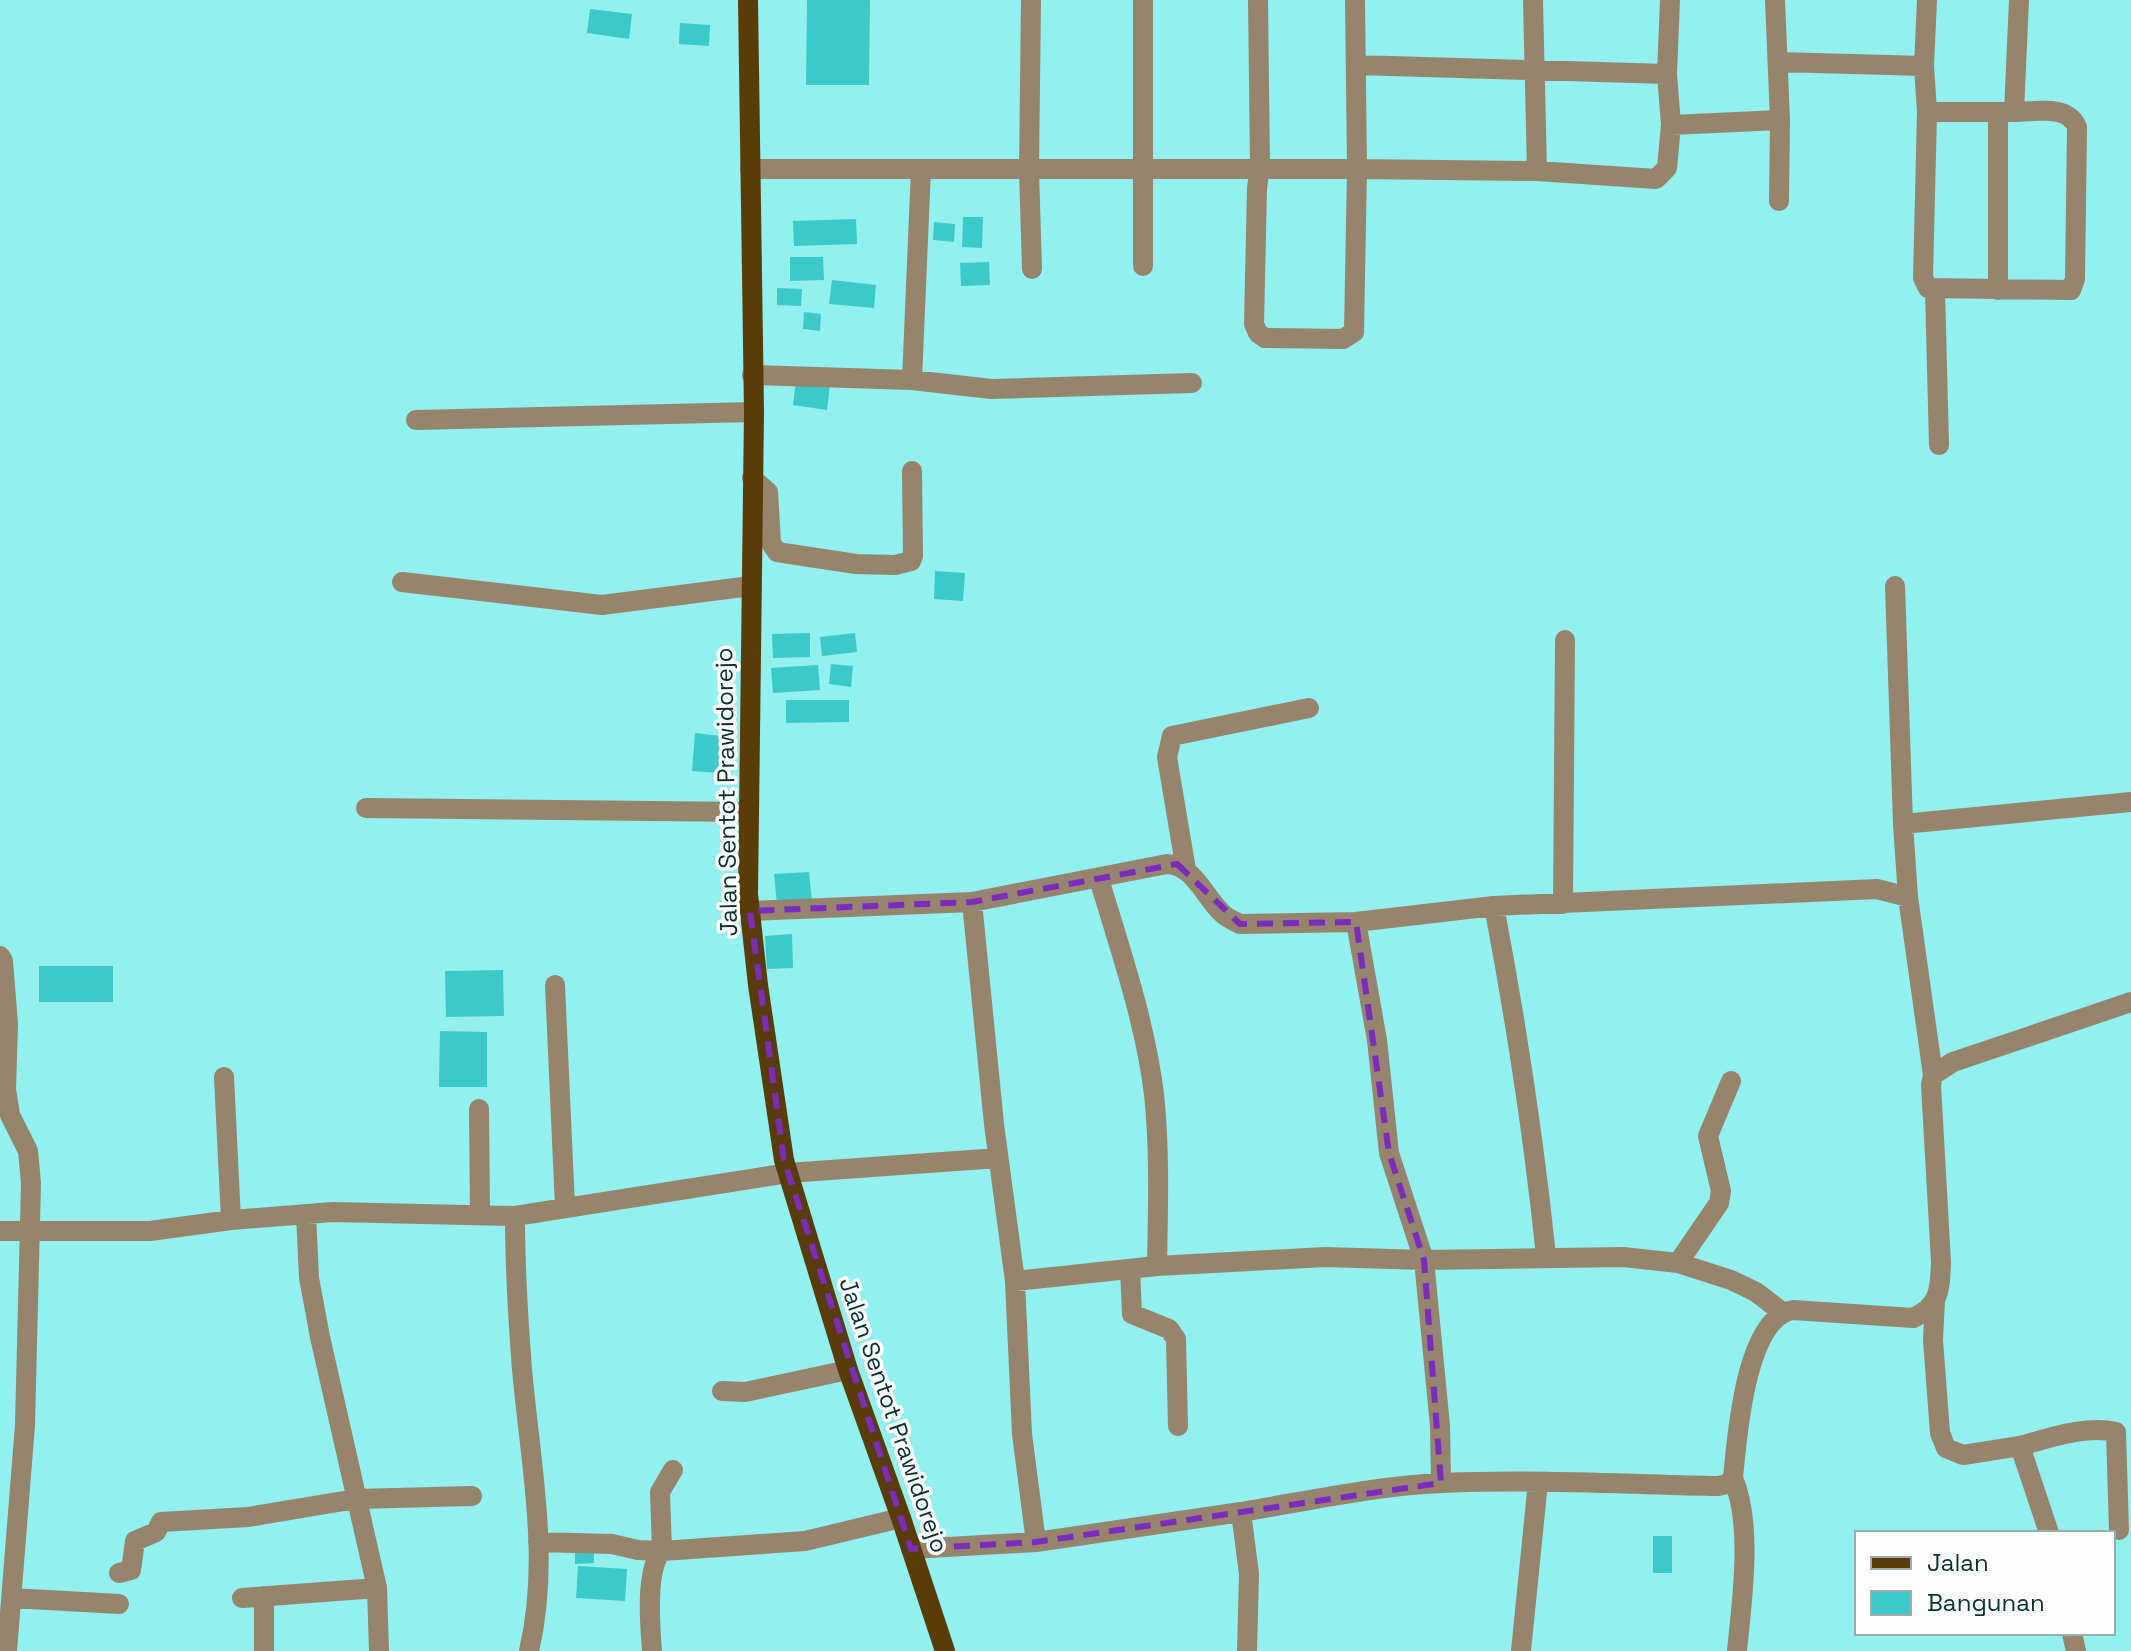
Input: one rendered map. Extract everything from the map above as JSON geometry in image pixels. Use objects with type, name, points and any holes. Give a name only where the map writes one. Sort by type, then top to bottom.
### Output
[{"type":"main road","name":"Jalan Sentot Prawidorejo","points":[[748,0],[754,412],[748,812],[750,911],[758,985],[788,1173],[848,1370],[945,1651]]},
{"type":"street","points":[[1031,0],[1029,170],[1032,269]]},
{"type":"street","points":[[1143,0],[1143,266]]},
{"type":"street","points":[[1258,0],[1260,167],[1254,324],[1258,333],[1265,338],[1343,339],[1354,332],[1357,169],[1355,0]]},
{"type":"street","points":[[1533,0],[1537,171]]},
{"type":"street","points":[[750,169],[1260,167],[1537,171],[1656,179],[1667,168],[1671,125],[1667,74],[1670,0]]},
{"type":"street","points":[[1775,0],[1780,120],[1779,201]]},
{"type":"street","points":[[1927,0],[1923,278],[1928,288],[1935,290],[2071,290],[2075,279],[2077,127],[2073,117],[2064,112],[1927,112]]},
{"type":"street","points":[[1998,290],[2006,112],[2019,0]]},
{"type":"street","points":[[1778,62],[1924,66]]},
{"type":"street","points":[[1356,65],[1667,74]]},
{"type":"street","points":[[1671,125],[1780,120]]},
{"type":"street","points":[[912,380],[921,169]]},
{"type":"street","points":[[1935,290],[1939,445]]},
{"type":"street","points":[[752,375],[912,380],[991,389],[1192,383]]},
{"type":"street","points":[[416,420],[754,412]]},
{"type":"street","points":[[752,478],[768,492],[771,543],[777,552],[856,564],[895,565],[907,563],[913,556],[912,471]]},
{"type":"street","points":[[402,582],[602,605],[751,586]]},
{"type":"street","points":[[1737,1651],[1745,1542],[1733,1478],[1742,1397],[1764,1332],[1782,1312],[1793,1310],[1913,1318],[1925,1312],[1940,1288],[1933,1075],[1908,897],[1903,824],[1895,586]]},
{"type":"street","points":[[1563,904],[1565,640]]},
{"type":"street","points":[[1186,870],[1167,757],[1172,736],[1309,708]]},
{"type":"street","points":[[1903,824],[2131,802]]},
{"type":"street","points":[[366,808],[748,812]]},
{"type":"street","points":[[750,911],[972,902],[1167,864],[1177,864],[1186,870],[1224,915],[1240,924],[1356,922],[1494,906],[1877,889],[1908,897]]},
{"type":"street","points":[[1099,879],[1134,997],[1153,1093],[1158,1173],[1157,1266]]},
{"type":"street","points":[[972,902],[998,1158],[1015,1281],[1022,1434],[1036,1542]]},
{"type":"street","points":[[1494,906],[1524,1081],[1546,1256]]},
{"type":"street","points":[[1356,922],[1377,1040],[1389,1153],[1424,1260],[1440,1426],[1441,1483]]},
{"type":"street","points":[[0,956],[8,1024],[3,1053],[6,1089],[10,1115],[28,1151],[31,1233],[25,1425],[7,1651]]},
{"type":"street","points":[[555,985],[565,1207]]},
{"type":"street","points":[[1933,1075],[1953,1062],[2131,1002]]},
{"type":"street","points":[[224,1077],[231,1220]]},
{"type":"street","points":[[1678,1263],[1719,1203],[1721,1191],[1708,1136],[1731,1081]]},
{"type":"street","points":[[479,1109],[480,1215]]},
{"type":"street","points":[[0,1231],[150,1231],[231,1220],[333,1212],[515,1216],[788,1173],[998,1158]]},
{"type":"street","points":[[306,1214],[309,1278],[377,1588],[379,1651]]},
{"type":"street","points":[[515,1216],[515,1275],[535,1479],[539,1565],[529,1651]]},
{"type":"street","points":[[1015,1281],[1157,1266],[1325,1257],[1424,1260],[1623,1257],[1678,1263],[1731,1280],[1756,1292],[1782,1312]]},
{"type":"street","points":[[1130,1269],[1130,1307],[1133,1316],[1169,1329],[1176,1339],[1178,1426]]},
{"type":"street","points":[[1935,1300],[1933,1340],[1940,1433],[1946,1448],[1963,1455],[2096,1429],[2124,1430],[2119,1530]]},
{"type":"street","points":[[722,1391],[745,1392],[848,1370]]},
{"type":"street","points":[[2020,1446],[2048,1531]]},
{"type":"street","points":[[652,1651],[652,1572],[662,1551],[660,1492],[673,1470]]},
{"type":"street","points":[[911,1549],[1036,1542],[1379,1488],[1441,1483],[1538,1482],[1718,1486],[1727,1484],[1733,1478]]},
{"type":"street","points":[[1521,1651],[1538,1482]]},
{"type":"street","points":[[119,1573],[132,1567],[135,1541],[155,1532],[161,1522],[248,1517],[356,1499],[472,1496]]},
{"type":"street","points":[[1241,1512],[1249,1574],[1247,1651]]},
{"type":"street","points":[[538,1542],[612,1544],[662,1551],[805,1541],[901,1518]]},
{"type":"street","points":[[242,1598],[377,1588]]},
{"type":"street","points":[[264,1596],[264,1651]]},
{"type":"street","points":[[12,1598],[119,1604]]},
{"type":"highlighted area","points":[[1177,864],[1240,924],[1356,922],[1389,1153],[1424,1260],[1441,1483],[1036,1542],[911,1549],[784,1160],[750,911],[972,902]]},
{"type":"building","points":[[807,0],[870,0],[869,85],[806,85]]},
{"type":"building","points":[[590,9],[632,14],[629,39],[587,33]]},
{"type":"building","points":[[680,23],[710,25],[709,46],[679,44]]},
{"type":"building","points":[[963,217],[983,217],[982,248],[962,247]]},
{"type":"building","points":[[856,219],[857,244],[794,246],[793,221]]},
{"type":"building","points":[[934,222],[955,224],[954,242],[933,240]]},
{"type":"building","points":[[790,257],[823,257],[824,280],[790,281]]},
{"type":"building","points":[[989,262],[990,285],[961,286],[960,263]]},
{"type":"building","points":[[832,280],[876,285],[874,308],[829,304]]},
{"type":"building","points":[[777,288],[802,289],[801,306],[777,305]]},
{"type":"building","points":[[804,312],[821,314],[820,331],[803,329]]},
{"type":"building","points":[[796,380],[830,384],[827,410],[793,405]]},
{"type":"building","points":[[935,571],[965,573],[963,601],[934,599]]},
{"type":"building","points":[[810,633],[810,657],[773,658],[772,634]]},
{"type":"building","points":[[855,633],[857,652],[822,656],[820,637]]},
{"type":"building","points":[[831,664],[853,666],[851,687],[829,684]]},
{"type":"building","points":[[818,665],[820,690],[773,693],[771,668]]},
{"type":"building","points":[[786,700],[849,700],[849,722],[786,723]]},
{"type":"building","points":[[695,733],[721,736],[719,773],[692,771]]},
{"type":"building","points":[[809,872],[812,902],[777,905],[774,874]]},
{"type":"building","points":[[792,934],[793,968],[767,969],[765,936]]},
{"type":"building","points":[[39,966],[113,966],[113,1002],[39,1002]]},
{"type":"building","points":[[503,970],[504,1016],[446,1017],[445,971]]},
{"type":"building","points":[[440,1031],[487,1032],[487,1087],[439,1087]]},
{"type":"building","points":[[1653,1536],[1672,1536],[1672,1573],[1653,1573]]},
{"type":"building","points":[[575,1550],[594,1550],[594,1563],[575,1564]]},
{"type":"building","points":[[578,1566],[627,1569],[625,1601],[576,1598]]}]
